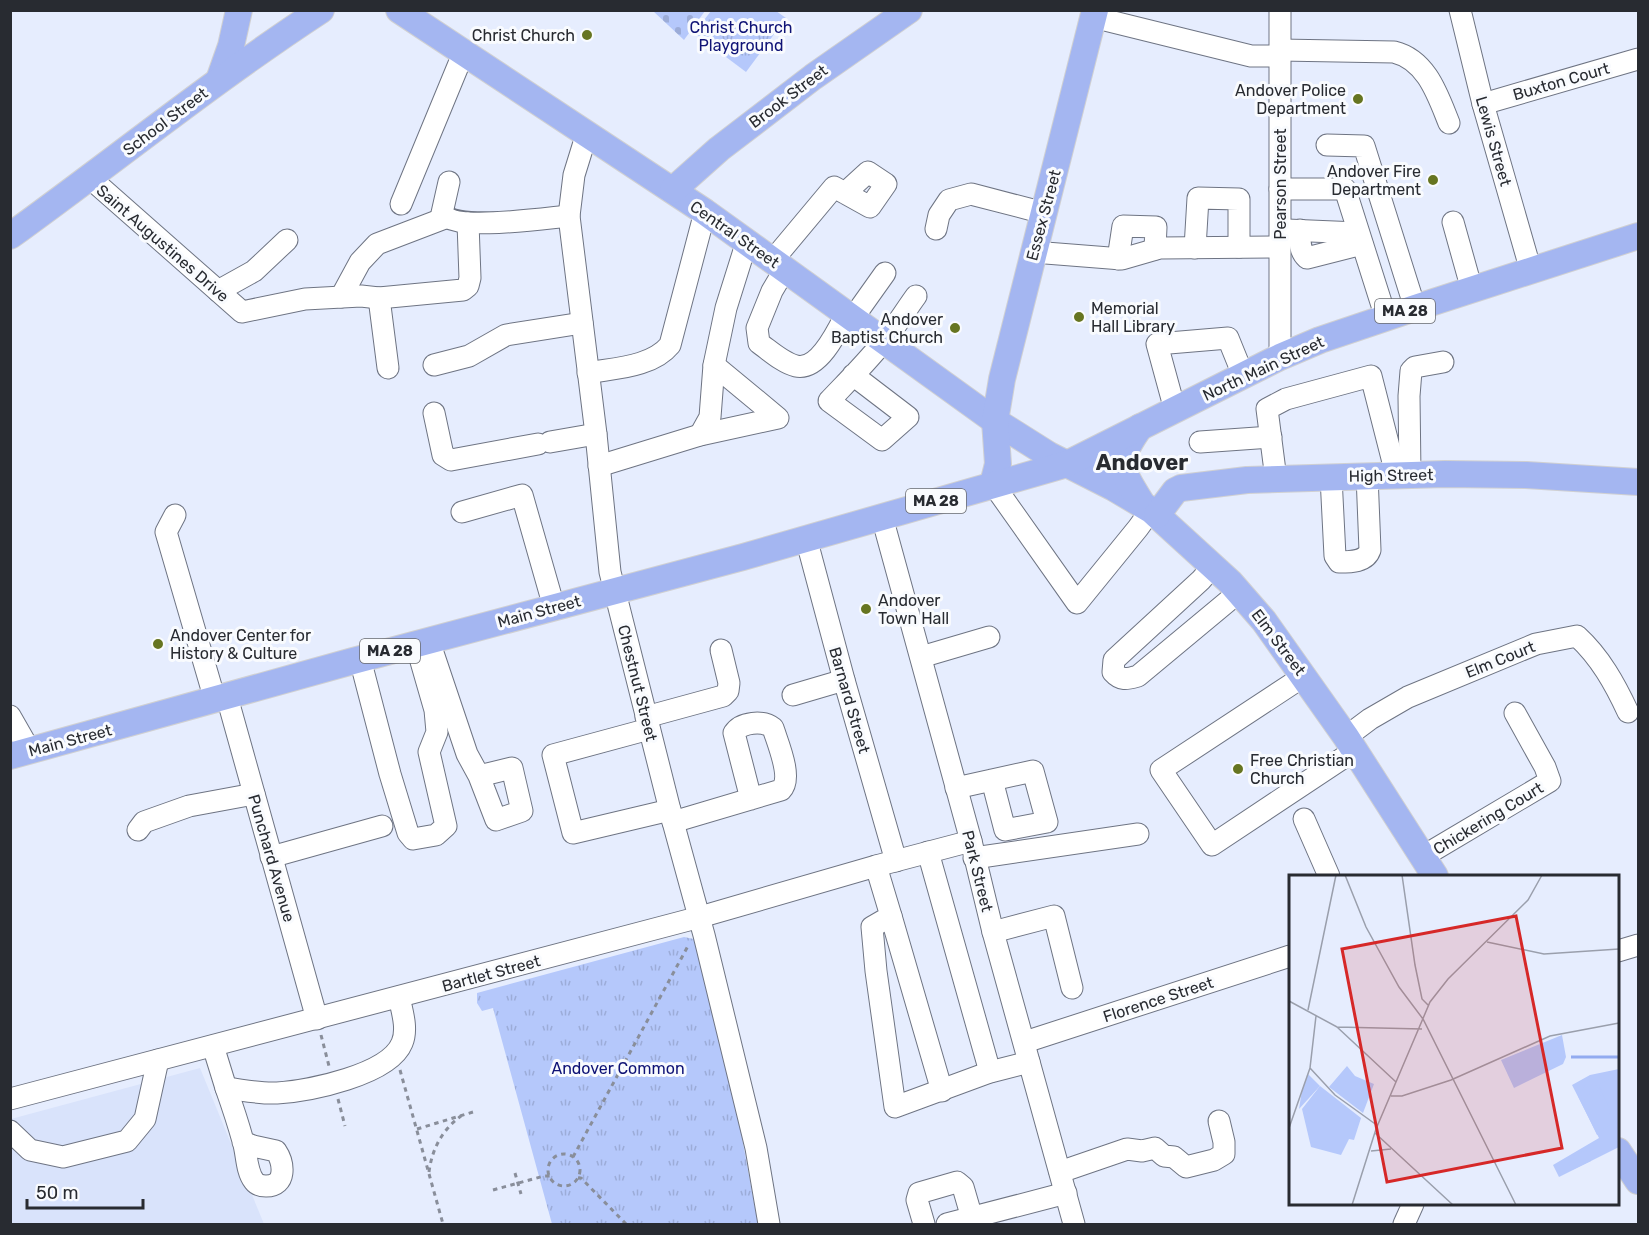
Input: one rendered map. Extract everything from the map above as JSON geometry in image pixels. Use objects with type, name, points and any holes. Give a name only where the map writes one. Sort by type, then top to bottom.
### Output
[{"type":"main road","points":[[219,80],[231,46],[239,10]]},
{"type":"main road","name":"School Street","points":[[10,236],[219,80],[321,10]]},
{"type":"main road","name":"Central Street","points":[[399,10],[673,190],[995,421],[1067,464]]},
{"type":"main road","name":"Brook Street","points":[[673,190],[719,149],[813,77],[909,10]]},
{"type":"main road","name":"Essex Street","points":[[993,484],[998,464],[995,421],[1002,379],[1094,14]]},
{"type":"main road","name":"North Main Street","points":[[1067,464],[1243,375],[1320,340],[1638,236]]},
{"type":"main road","points":[[1140,427],[1124,451],[1122,467],[1126,478],[1150,510]]},
{"type":"main road","name":"Main Street","points":[[20,754],[1067,464]]},
{"type":"main road","name":"Elm Street","points":[[1067,464],[1150,510],[1239,592],[1264,621],[1351,744],[1428,867]]},
{"type":"main road","name":"High Street","points":[[1150,510],[1181,488],[1206,483],[1276,478],[1497,474],[1638,482]]},
{"type":"main road","points":[[1619,1154],[1638,1181]]},
{"type":"street","name":"Pearson Street","points":[[1280,10],[1280,189],[1287,236],[1280,357]]},
{"type":"street","name":"Lewis Street","points":[[1460,10],[1483,104],[1531,271]]},
{"type":"street","points":[[1094,14],[1251,56],[1280,53],[1394,52],[1403,54],[1412,60],[1429,79],[1449,123]]},
{"type":"street","points":[[401,204],[464,54]]},
{"type":"street","name":"Buxton Court","points":[[1483,104],[1638,59]]},
{"type":"street","name":"Chestnut Street","points":[[587,133],[574,175],[569,216],[614,591],[672,816],[697,927],[756,1148],[769,1224]]},
{"type":"street","points":[[1327,145],[1364,146],[1415,308]]},
{"type":"street","name":"Saint Augustines Drive","points":[[90,178],[242,312],[305,299],[341,297]]},
{"type":"street","points":[[445,218],[442,208],[449,182]]},
{"type":"street","points":[[845,193],[834,187],[779,265],[772,291],[757,328],[759,343],[795,366],[813,362],[885,273]]},
{"type":"street","points":[[1280,189],[1345,189],[1386,318]]},
{"type":"street","points":[[936,229],[939,215],[949,200],[971,194],[1044,213]]},
{"type":"street","points":[[1195,248],[1198,198],[1239,199],[1239,248]]},
{"type":"street","points":[[588,373],[649,360],[663,353],[670,345],[705,212]]},
{"type":"street","points":[[341,297],[360,262],[377,244],[445,218],[452,221],[493,223],[569,216]]},
{"type":"street","points":[[341,297],[379,298],[463,290],[468,286],[470,278],[468,222]]},
{"type":"street","points":[[1453,222],[1472,290]]},
{"type":"street","points":[[1118,259],[1123,226],[1156,227],[1155,249]]},
{"type":"street","points":[[1034,252],[1118,259],[1155,249],[1239,248],[1287,236],[1360,238]]},
{"type":"street","points":[[218,291],[254,271],[287,240]]},
{"type":"street","points":[[700,435],[710,417],[714,365],[726,308],[747,242]]},
{"type":"street","points":[[853,375],[884,341],[916,296]]},
{"type":"street","points":[[379,298],[388,368]]},
{"type":"street","points":[[434,365],[470,356],[506,335],[582,323]]},
{"type":"street","points":[[1175,410],[1156,344],[1228,338],[1243,375]]},
{"type":"street","points":[[1403,474],[1411,371],[1415,368],[1443,362]]},
{"type":"street","points":[[599,466],[700,435],[778,418],[714,365]]},
{"type":"street","points":[[1276,478],[1267,409],[1286,399],[1371,376],[1403,474]]},
{"type":"street","points":[[434,413],[443,454],[451,460],[596,434]]},
{"type":"street","points":[[1200,442],[1271,437]]},
{"type":"street","points":[[1331,477],[1335,556],[1339,562],[1344,562],[1364,560],[1370,550],[1367,475]]},
{"type":"street","points":[[993,484],[1077,603],[1150,510]]},
{"type":"street","points":[[462,512],[522,495],[554,607]]},
{"type":"street","name":"Punchard Avenue","points":[[175,515],[166,532],[254,794],[317,1019]]},
{"type":"street","name":"Park Street","points":[[882,517],[1074,1224]]},
{"type":"street","name":"Barnard Street","points":[[806,538],[844,680],[886,863],[891,916],[942,1091]]},
{"type":"street","points":[[1213,566],[1201,580],[1114,660],[1113,672],[1119,678],[1127,679],[1138,676],[1239,592]]},
{"type":"street","name":"Elm Court","points":[[1351,744],[1370,719],[1418,693],[1536,644],[1577,636],[1592,650],[1617,689],[1628,712]]},
{"type":"street","points":[[921,657],[989,637]]},
{"type":"street","points":[[360,659],[408,833],[413,839],[436,835],[446,826],[429,752],[437,732],[423,642]]},
{"type":"street","points":[[423,642],[467,754],[479,776]]},
{"type":"street","points":[[721,650],[729,683],[728,691],[723,696],[553,755],[573,833],[672,816],[751,799]]},
{"type":"street","points":[[1304,676],[1161,770],[1212,845],[1351,744]]},
{"type":"street","points":[[793,695],[844,680]]},
{"type":"street","name":"Chickering Court","points":[[1428,867],[1550,781],[1545,767],[1515,713]]},
{"type":"street","points":[[10,716],[20,754]]},
{"type":"street","points":[[956,788],[992,780]]},
{"type":"street","points":[[138,830],[144,822],[189,806],[254,794]]},
{"type":"street","points":[[1304,819],[1329,875]]},
{"type":"street","points":[[271,857],[382,826]]},
{"type":"street","name":"Bartlet Street","points":[[10,1099],[399,997],[697,927],[886,863],[928,852],[1138,834]]},
{"type":"street","points":[[928,852],[990,1072]]},
{"type":"street","name":"Florence Street","points":[[891,916],[872,927],[876,971],[896,1107],[990,1072],[1027,1052],[1289,956]]},
{"type":"street","points":[[993,932],[1054,916],[1072,988]]},
{"type":"street","points":[[1619,950],[1638,945]]},
{"type":"street","points":[[226,1088],[277,1093],[333,1083],[373,1069],[395,1054],[401,1046],[405,1030],[399,997]]},
{"type":"street","points":[[213,1046],[243,1142]]},
{"type":"street","points":[[10,1131],[30,1150],[63,1157],[127,1141],[146,1119],[158,1060]]},
{"type":"street","points":[[1060,1172],[1127,1149],[1142,1151],[1155,1148],[1164,1156],[1174,1157],[1186,1167],[1214,1160],[1224,1154],[1219,1121]]},
{"type":"street","points":[[924,1224],[917,1200],[919,1193],[957,1182],[963,1187],[972,1218]]},
{"type":"street","points":[[947,1224],[1066,1193]]},
{"type":"street","points":[[1404,1224],[1412,1205]]},
{"type":"path","points":[[573,1157],[697,927]]},
{"type":"path","points":[[395,1054],[443,1224]]},
{"type":"path","points":[[416,1129],[473,1112]]},
{"type":"path","points":[[429,1175],[431,1159],[438,1140],[449,1125],[461,1116]]},
{"type":"path","points":[[564,1155],[573,1157],[580,1167],[578,1178],[573,1184],[564,1186],[556,1184],[550,1176],[549,1167],[553,1159],[564,1155]]},
{"type":"path","points":[[515,1173],[521,1194]]},
{"type":"path","points":[[494,1190],[550,1176]]},
{"type":"path","points":[[578,1178],[591,1187],[626,1224]]},
{"type":"shaded area","points":[[200,1068],[264,1224],[11,1224],[11,1119]]},
{"type":"green space","points":[[653,11],[705,11],[684,40]]},
{"type":"green space","name":"Christ Church Playground","points":[[711,11],[776,11],[786,18],[746,72],[694,33]]},
{"type":"green space","name":"Andover Common","points":[[684,937],[694,939],[738,1116],[758,1224],[552,1224],[493,1008],[482,1011],[477,1003],[477,993]]},
{"type":"place","name":"Christ Church","points":[[587,35]]},
{"type":"place","name":"Andover Police Department","points":[[1358,99]]},
{"type":"place","name":"Andover Fire Department","points":[[1433,180]]},
{"type":"place","name":"Memorial Hall Library","points":[[1079,317]]},
{"type":"place","name":"Andover Baptist Church","points":[[955,328]]},
{"type":"place","name":"Andover Town Hall","points":[[866,609]]},
{"type":"place","name":"Andover Center for History & Culture","points":[[158,644]]},
{"type":"place","name":"Free Christian Church","points":[[1238,769]]},
{"type":"district","name":"Andover","points":[[1142,462]]}]
